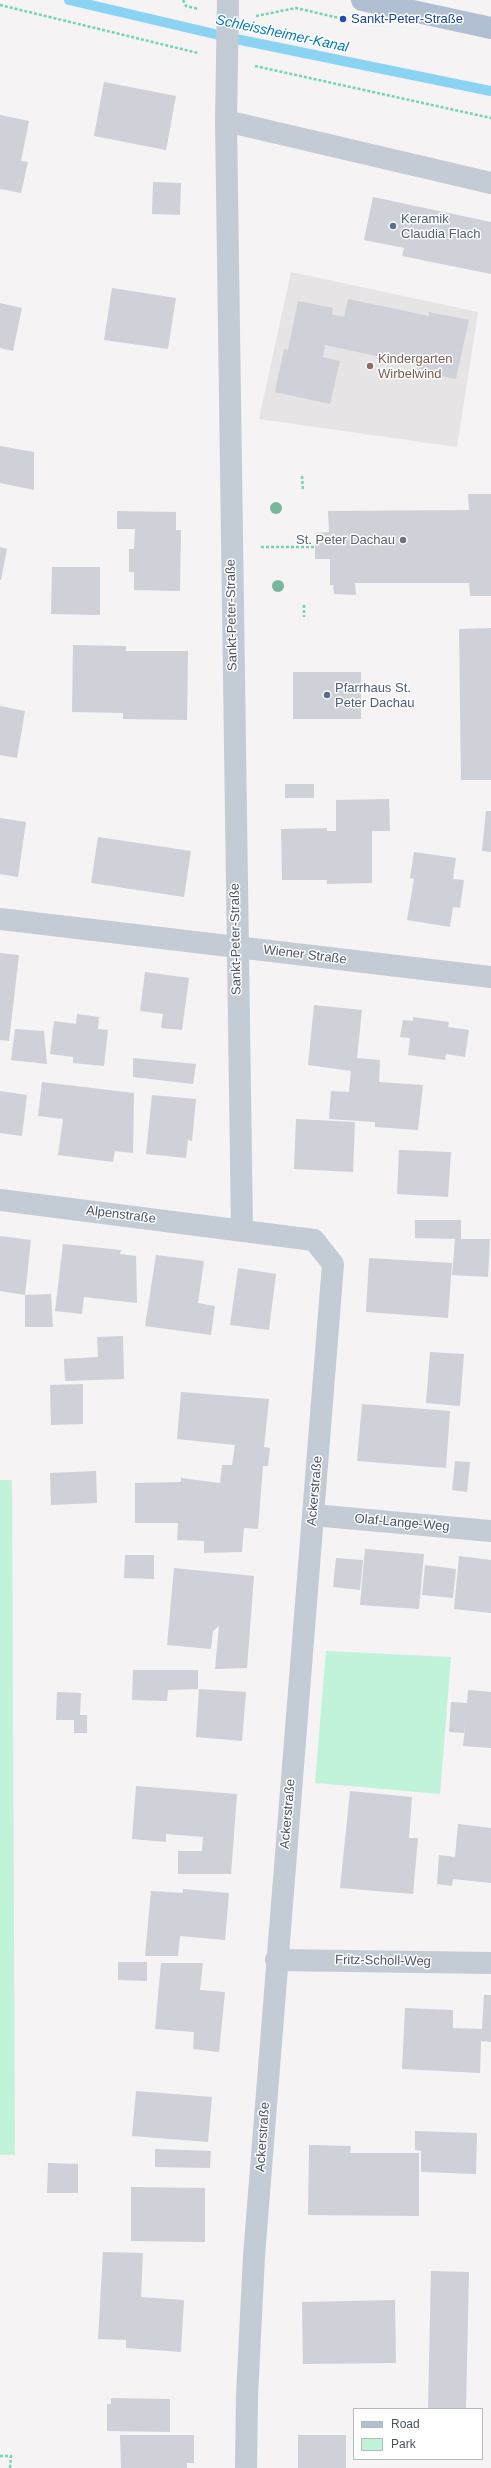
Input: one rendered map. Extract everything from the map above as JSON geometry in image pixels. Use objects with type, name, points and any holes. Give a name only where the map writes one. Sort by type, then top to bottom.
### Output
[{"type":"main road","points":[[362,0],[491,28]]},
{"type":"street","name":"Sankt-Peter-Straße","points":[[227,8],[226,121],[231,547],[236,947],[242,1230]]},
{"type":"street","points":[[226,121],[491,183]]},
{"type":"street","name":"Wiener Straße","points":[[0,919],[491,978]]},
{"type":"street","name":"Alpenstraße","points":[[0,1200],[242,1230]]},
{"type":"street","name":"Ackerstraße","points":[[242,1230],[314,1240],[333,1264],[276,1960],[254,2256],[247,2396],[246,2468]]},
{"type":"street","name":"Olaf-Lange-Weg","points":[[313,1515],[491,1531]]},
{"type":"street","name":"Fritz-Scholl-Weg","points":[[276,1960],[491,1963]]},
{"type":"path","points":[[0,5],[226,60],[491,118]]},
{"type":"path","points":[[227,8],[253,17],[296,8],[343,19]]},
{"type":"path","points":[[302,476],[303,491]]},
{"type":"path","points":[[231,547],[315,547]]},
{"type":"path","points":[[304,604],[304,617]]},
{"type":"path","points":[[0,2456],[10,2456],[10,2468]]},
{"type":"shaded area","name":"Kindergarten Wirbelwind","points":[[291,272],[478,312],[457,447],[259,419]]},
{"type":"green space","points":[[0,1480],[12,1480],[15,2155],[0,2155]]},
{"type":"green space","points":[[326,1651],[451,1657],[440,1794],[315,1783]]},
{"type":"building","points":[[104,82],[176,96],[166,150],[94,136]]},
{"type":"building","points":[[0,115],[29,121],[21,161],[28,162],[21,193],[0,189]]},
{"type":"building","points":[[153,182],[181,183],[180,215],[152,214]]},
{"type":"building","points":[[373,197],[491,222],[491,274],[402,256],[404,248],[364,240]]},
{"type":"building","points":[[112,288],[176,298],[168,349],[104,340]]},
{"type":"building","points":[[348,299],[429,316],[429,312],[469,320],[456,379],[417,371],[418,365],[325,345],[323,357],[340,361],[330,404],[275,392],[284,349],[288,350],[298,301],[333,308],[332,314],[344,317]]},
{"type":"building","points":[[0,303],[22,308],[13,351],[0,348]]},
{"type":"building","points":[[0,446],[34,452],[34,490],[0,483]]},
{"type":"building","name":"St. Peter Dachau","points":[[468,494],[491,494],[491,596],[470,596],[469,583],[355,583],[356,595],[334,594],[333,585],[330,585],[330,559],[315,559],[315,533],[329,532],[328,511],[469,510]]},
{"type":"building","points":[[117,511],[176,512],[176,530],[181,530],[180,591],[134,590],[134,572],[129,572],[129,549],[134,549],[135,529],[117,529]]},
{"type":"building","points":[[0,547],[7,549],[1,580],[0,580]]},
{"type":"building","points":[[52,567],[100,567],[100,615],[51,614]]},
{"type":"building","points":[[491,628],[491,780],[461,780],[459,629]]},
{"type":"building","points":[[73,645],[126,646],[126,651],[188,651],[187,720],[123,719],[123,713],[72,712]]},
{"type":"building","name":"Pfarrhaus St. Peter Dachau","points":[[293,672],[361,672],[361,719],[293,719]]},
{"type":"building","points":[[0,706],[25,711],[17,758],[0,755]]},
{"type":"building","points":[[285,784],[314,784],[314,798],[285,798]]},
{"type":"building","points":[[389,799],[390,831],[372,831],[372,883],[327,884],[327,880],[282,880],[281,829],[327,828],[327,831],[336,831],[336,800]]},
{"type":"building","points":[[486,811],[491,811],[491,852],[482,851]]},
{"type":"building","points":[[0,818],[26,822],[18,877],[0,874]]},
{"type":"building","points":[[98,837],[191,851],[184,897],[91,883]]},
{"type":"building","points":[[414,852],[456,858],[453,879],[464,880],[460,908],[453,907],[450,927],[407,920],[414,879],[410,878]]},
{"type":"building","points":[[0,953],[19,955],[9,1041],[0,1040]]},
{"type":"building","points":[[145,972],[189,978],[182,1030],[161,1028],[163,1014],[140,1011]]},
{"type":"building","points":[[314,1005],[362,1010],[357,1058],[380,1060],[379,1082],[423,1085],[418,1130],[375,1127],[375,1122],[329,1119],[331,1091],[349,1092],[351,1071],[308,1065]]},
{"type":"building","points":[[77,1014],[99,1017],[98,1029],[108,1030],[104,1066],[73,1063],[73,1057],[50,1054],[54,1021],[76,1024]]},
{"type":"building","points":[[413,1017],[449,1022],[448,1027],[469,1030],[465,1057],[446,1054],[445,1060],[408,1055],[410,1038],[400,1037],[403,1020],[413,1021]]},
{"type":"building","points":[[15,1029],[44,1031],[47,1064],[11,1060]]},
{"type":"building","points":[[133,1058],[196,1064],[193,1084],[133,1077]]},
{"type":"building","points":[[42,1082],[134,1093],[133,1153],[115,1151],[113,1162],[58,1155],[63,1119],[38,1116]]},
{"type":"building","points":[[0,1091],[27,1095],[22,1136],[0,1133]]},
{"type":"building","points":[[152,1095],[196,1099],[192,1141],[188,1140],[186,1158],[146,1154]]},
{"type":"building","points":[[296,1119],[355,1122],[353,1172],[294,1169]]},
{"type":"building","points":[[399,1150],[451,1152],[448,1197],[397,1194]]},
{"type":"building","points":[[415,1220],[461,1220],[461,1239],[490,1239],[488,1277],[452,1275],[455,1239],[415,1238]]},
{"type":"building","points":[[0,1236],[31,1240],[25,1295],[0,1291]]},
{"type":"building","points":[[63,1244],[121,1250],[120,1254],[136,1256],[137,1303],[84,1297],[82,1314],[55,1311]]},
{"type":"building","points":[[156,1255],[204,1261],[198,1303],[215,1306],[211,1335],[145,1326]]},
{"type":"building","points":[[369,1258],[452,1263],[448,1318],[366,1312]]},
{"type":"building","points":[[238,1268],[276,1274],[269,1330],[230,1325]]},
{"type":"building","points":[[51,1294],[53,1327],[25,1327],[25,1295]]},
{"type":"building","points":[[123,1336],[124,1379],[65,1381],[64,1359],[98,1357],[97,1337]]},
{"type":"building","points":[[430,1352],[464,1354],[460,1406],[426,1403]]},
{"type":"building","points":[[83,1384],[83,1424],[51,1425],[50,1385]]},
{"type":"building","points":[[181,1392],[269,1399],[264,1447],[270,1448],[268,1466],[263,1466],[258,1529],[244,1528],[242,1552],[204,1553],[204,1541],[177,1540],[178,1523],[135,1523],[135,1483],[181,1482],[181,1478],[220,1483],[222,1465],[232,1465],[235,1445],[177,1439]]},
{"type":"building","points":[[362,1404],[450,1411],[446,1468],[357,1461]]},
{"type":"building","points":[[455,1461],[470,1462],[467,1492],[452,1490]]},
{"type":"building","points":[[96,1471],[97,1503],[51,1505],[50,1473]]},
{"type":"building","points":[[365,1549],[424,1554],[419,1609],[360,1605]]},
{"type":"building","points":[[125,1555],[154,1555],[154,1579],[124,1578]]},
{"type":"building","points":[[459,1556],[491,1560],[491,1613],[454,1609]]},
{"type":"building","points":[[336,1558],[363,1560],[360,1590],[333,1587]]},
{"type":"building","points":[[425,1565],[456,1569],[453,1598],[422,1595]]},
{"type":"building","points":[[174,1568],[254,1576],[247,1668],[215,1669],[219,1626],[213,1631],[211,1649],[167,1645]]},
{"type":"building","points":[[133,1670],[198,1670],[198,1689],[168,1690],[167,1701],[132,1700]]},
{"type":"building","points":[[199,1689],[246,1692],[242,1741],[196,1737]]},
{"type":"building","points":[[468,1690],[491,1692],[491,1748],[463,1746],[466,1716],[464,1733],[449,1732],[451,1702],[467,1703]]},
{"type":"building","points":[[57,1692],[81,1693],[80,1715],[87,1715],[87,1733],[74,1733],[74,1720],[56,1720]]},
{"type":"building","points":[[136,1786],[237,1794],[231,1874],[178,1874],[178,1851],[202,1851],[203,1837],[166,1834],[166,1842],[132,1839]]},
{"type":"building","points":[[350,1791],[412,1797],[409,1838],[418,1838],[413,1894],[340,1888]]},
{"type":"building","points":[[458,1824],[491,1828],[491,1883],[453,1879],[452,1886],[437,1884],[439,1855],[455,1857]]},
{"type":"building","points":[[183,1889],[229,1893],[225,1940],[180,1936],[178,1956],[145,1956],[151,1891],[183,1893]]},
{"type":"building","points":[[118,1962],[147,1962],[147,1981],[118,1980]]},
{"type":"building","points":[[161,1963],[203,1963],[200,1990],[225,1992],[219,2052],[193,2049],[194,2032],[155,2029]]},
{"type":"building","points":[[484,1995],[491,1995],[491,2042],[481,2041],[480,2073],[402,2069],[405,2008],[453,2010],[453,2028],[482,2029]]},
{"type":"building","points":[[136,2091],[212,2097],[208,2142],[132,2136]]},
{"type":"building","points":[[415,2131],[477,2133],[476,2174],[421,2172],[421,2151],[415,2150]]},
{"type":"building","points":[[309,2145],[351,2146],[350,2153],[419,2153],[419,2216],[308,2215]]},
{"type":"building","points":[[155,2149],[211,2151],[210,2168],[155,2167]]},
{"type":"building","points":[[48,2163],[78,2164],[78,2193],[47,2193]]},
{"type":"building","points":[[131,2187],[205,2188],[205,2242],[131,2241]]},
{"type":"building","points":[[103,2252],[143,2253],[141,2297],[184,2300],[181,2352],[126,2348],[126,2340],[98,2339]]},
{"type":"building","points":[[431,2271],[469,2272],[466,2408],[428,2408]]},
{"type":"building","points":[[395,2300],[396,2363],[303,2364],[302,2302]]},
{"type":"building","points":[[111,2398],[170,2399],[170,2432],[107,2431],[107,2404],[111,2404]]},
{"type":"building","points":[[120,2435],[194,2435],[194,2463],[187,2463],[187,2468],[121,2468]]},
{"type":"building","points":[[298,2435],[346,2435],[346,2468],[298,2468]]},
{"type":"waterway","name":"Schleissheimer-Kanal","points":[[69,0],[236,39],[491,91]]},
{"type":"place","name":"Sankt-Peter-Straße","points":[[343,19]]},
{"type":"place","name":"Keramik Claudia Flach","points":[[393,226]]},
{"type":"place","name":"Kindergarten Wirbelwind","points":[[370,366]]},
{"type":"place","name":"St. Peter Dachau","points":[[403,540]]},
{"type":"place","name":"Pfarrhaus St. Peter Dachau","points":[[327,695]]}]
